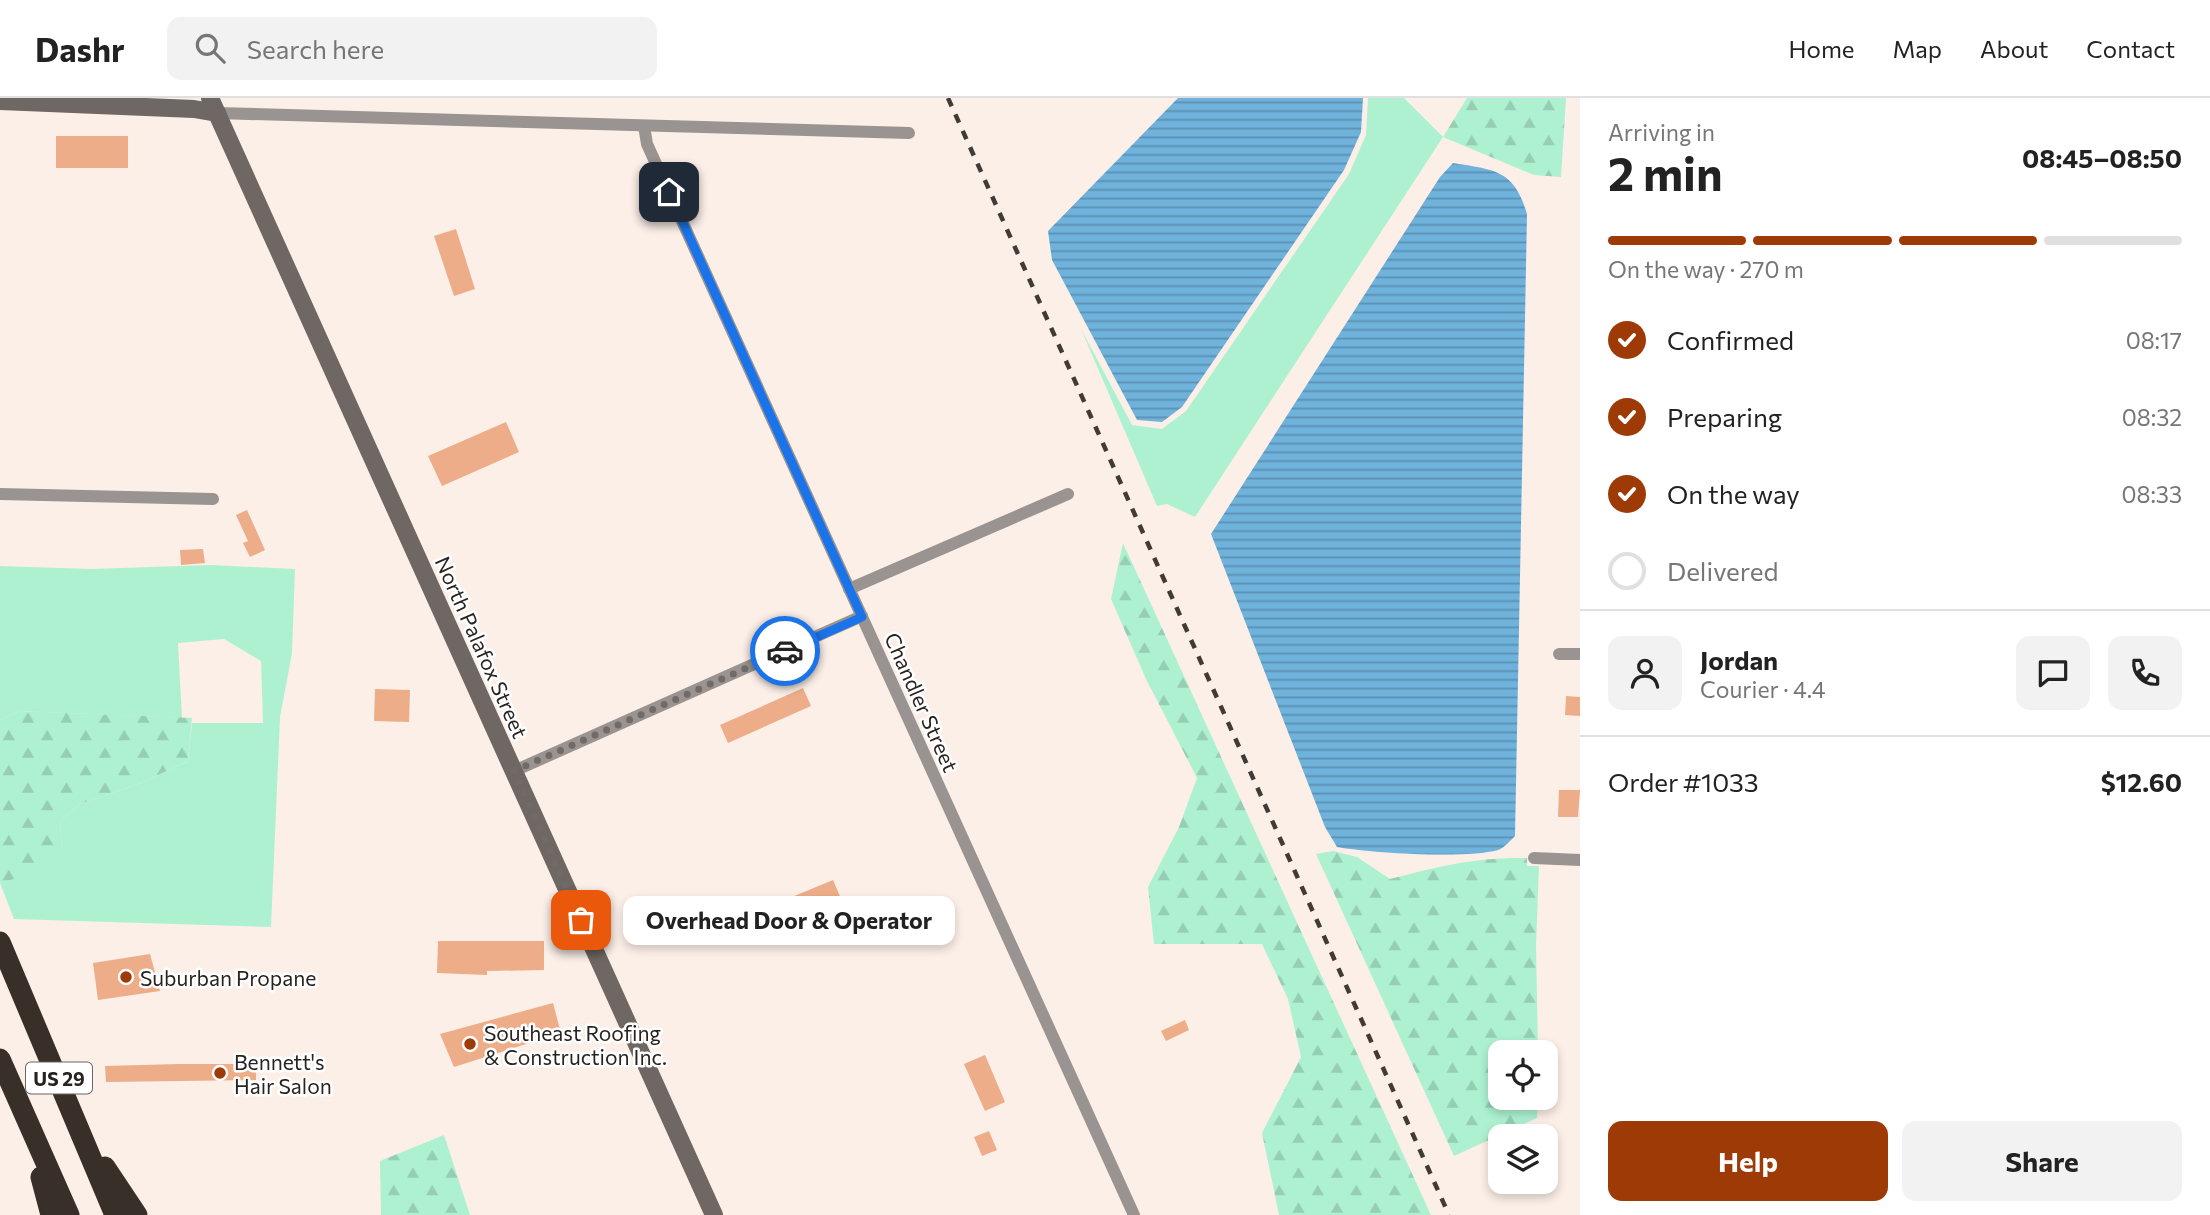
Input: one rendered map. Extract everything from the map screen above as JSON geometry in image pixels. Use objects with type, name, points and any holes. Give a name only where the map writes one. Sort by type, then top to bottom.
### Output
[{"type":"highway","name":"US 29","points":[[0,942],[9,986],[79,1125],[115,1215]]},
{"type":"highway","name":"US 29","points":[[0,1059],[69,1215]]},
{"type":"highway","points":[[28,1124],[51,1215]]},
{"type":"highway","points":[[79,1125],[136,1215]]},
{"type":"main road","points":[[0,101],[194,109],[214,106]]},
{"type":"main road","name":"North Palafox Street","points":[[214,106],[714,1215]]},
{"type":"street","points":[[214,106],[644,126],[909,133]]},
{"type":"street","name":"Chandler Street","points":[[644,126],[647,144],[1134,1215]]},
{"type":"street","points":[[0,494],[213,499]]},
{"type":"street","points":[[849,589],[1068,494]]},
{"type":"street","points":[[514,771],[862,617]]},
{"type":"street","points":[[1559,654],[1580,654]]},
{"type":"street","points":[[1534,858],[1580,860]]},
{"type":"green space","points":[[1368,98],[1404,98],[1443,137],[1195,517],[1167,504],[1157,506],[1081,329],[1132,425],[1162,429],[1186,411],[1349,174],[1366,135]]},
{"type":"green space","points":[[1467,98],[1566,98],[1561,177],[1534,175],[1443,137]]},
{"type":"green space","points":[[1123,543],[1431,1215],[1279,1215],[1262,1133],[1301,1057],[1288,999],[1262,944],[1154,944],[1148,887],[1179,827],[1197,778],[1146,679],[1111,599]]},
{"type":"green space","points":[[211,565],[295,569],[292,653],[280,717],[271,927],[14,919],[0,883],[62,849],[60,821],[80,804],[141,783],[188,761],[192,723],[263,723],[261,661],[224,639],[178,643],[182,718],[19,711],[0,720],[0,566],[91,569]]},
{"type":"green space","points":[[19,711],[192,718],[188,761],[141,783],[80,804],[60,821],[62,849],[54,867],[0,883],[0,720]]},
{"type":"green space","points":[[1333,851],[1357,857],[1390,879],[1442,866],[1491,859],[1527,858],[1527,866],[1539,866],[1536,946],[1538,1040],[1488,1040],[1488,1110],[1537,1110],[1537,1118],[1524,1124],[1488,1124],[1488,1140],[1454,1156],[1316,854]]},
{"type":"green space","points":[[444,1135],[470,1215],[381,1215],[380,1161]]},
{"type":"water","points":[[1178,98],[1363,98],[1361,132],[1344,170],[1182,407],[1162,422],[1137,420],[1052,260],[1048,231]]},
{"type":"water","points":[[1453,163],[1492,171],[1509,180],[1522,199],[1527,214],[1515,836],[1498,850],[1484,853],[1442,855],[1337,847],[1325,827],[1211,534],[1440,177]]},
{"type":"building","points":[[56,136],[128,136],[128,168],[56,168]]},
{"type":"building","points":[[456,229],[475,289],[454,296],[434,236]]},
{"type":"building","points":[[506,422],[519,452],[442,486],[428,456]]},
{"type":"building","points":[[247,510],[265,550],[250,557],[243,543],[248,541],[236,515]]},
{"type":"building","points":[[203,549],[205,563],[181,565],[180,550]]},
{"type":"building","points":[[803,688],[811,706],[728,743],[720,725]]},
{"type":"building","points":[[375,689],[410,690],[409,722],[374,721]]},
{"type":"building","points":[[1566,696],[1580,697],[1580,716],[1565,715]]},
{"type":"building","points":[[1559,790],[1580,790],[1578,817],[1558,817]]},
{"type":"building","points":[[833,880],[842,901],[784,926],[775,904]]},
{"type":"building","points":[[438,941],[544,941],[544,970],[487,971],[487,975],[437,973]]},
{"type":"building","name":"Suburban Propane","points":[[150,954],[160,991],[98,1000],[93,963]]},
{"type":"building","points":[[553,1003],[561,1033],[454,1067],[440,1034]]},
{"type":"building","points":[[1185,1020],[1189,1030],[1166,1041],[1161,1031]]},
{"type":"building","points":[[985,1055],[1005,1102],[985,1111],[964,1064]]},
{"type":"building","points":[[256,1064],[256,1080],[106,1082],[105,1066]]},
{"type":"building","points":[[989,1131],[997,1150],[982,1156],[974,1137]]},
{"type":"railway","points":[[948,98],[1449,1215]]},
{"type":"way so far","points":[[581,920],[514,771],[785,651]]},
{"type":"place","name":"Overhead Door & Operator","points":[[581,920]]},
{"type":"place","name":"Suburban Propane","points":[[126,977]]},
{"type":"place","name":"Southeast Roofing & Construction Inc.","points":[[470,1044]]},
{"type":"place","name":"Bennett's Hair Salon","points":[[220,1073]]},
{"type":"route","points":[[669,192],[862,617],[785,651]]}]
